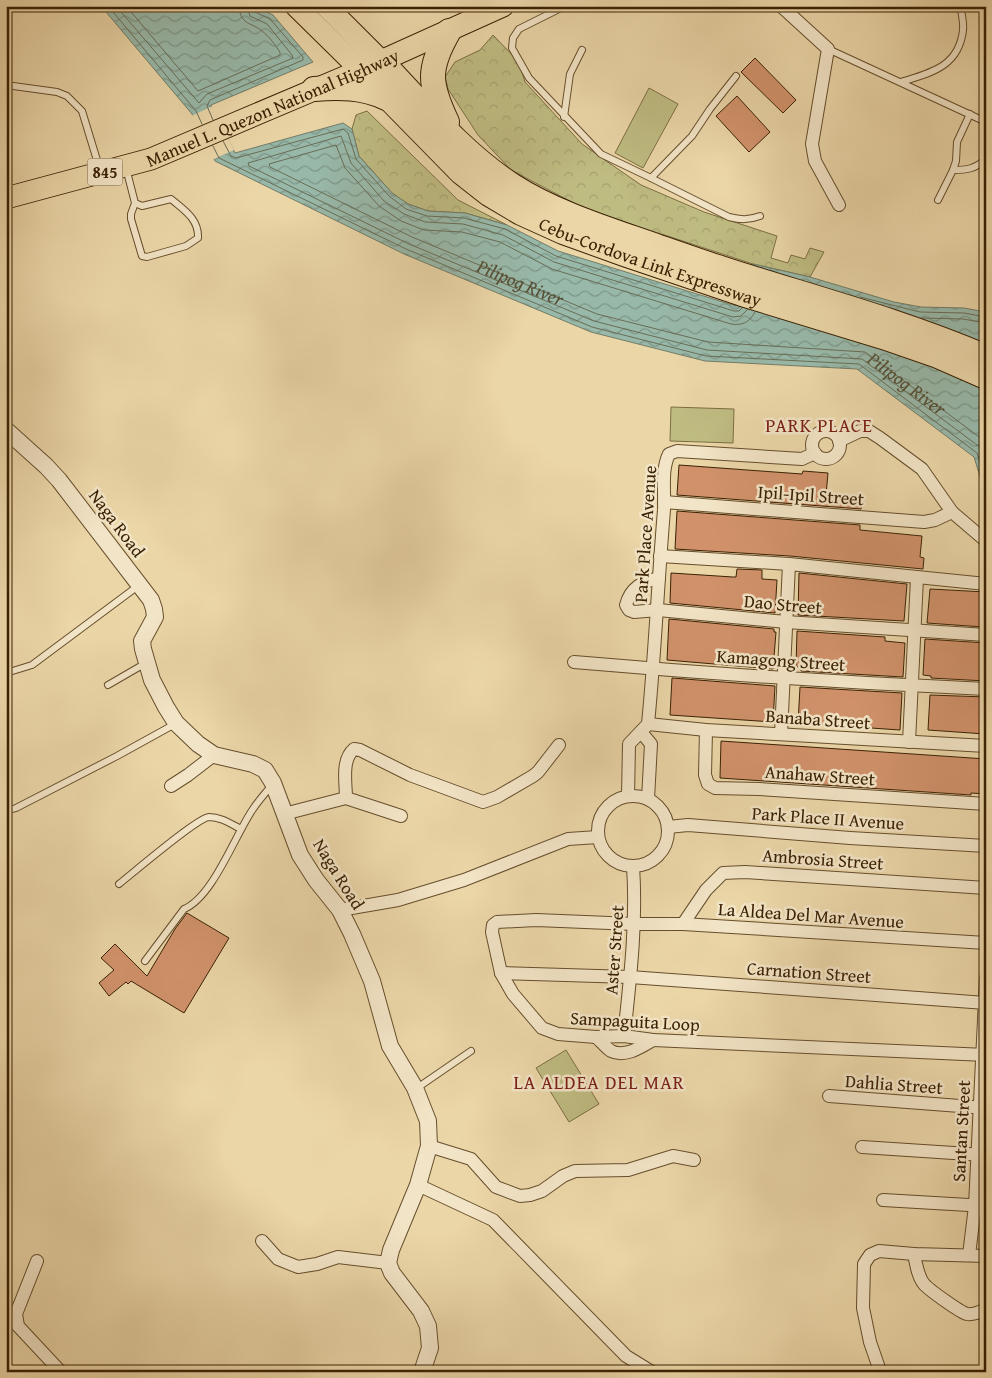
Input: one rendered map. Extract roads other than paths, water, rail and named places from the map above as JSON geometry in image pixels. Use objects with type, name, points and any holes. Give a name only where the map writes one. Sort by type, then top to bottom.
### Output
[{"type":"highway","points":[[453,135],[438,102],[432,78],[435,59],[455,28]]},
{"type":"highway","name":"Cebu-Cordova Link Expressway","points":[[371,65],[390,100],[461,172],[508,207],[563,232],[745,285],[890,320],[986,357]]},
{"type":"highway","name":"Cebu-Cordova Link Expressway","points":[[371,65],[500,177],[542,201],[745,285],[882,337],[938,356],[986,377]]},
{"type":"highway","points":[[314,89],[354,89],[373,93],[390,100]]},
{"type":"main road","points":[[296,6],[371,65]]},
{"type":"main road","points":[[326,6],[371,65]]},
{"type":"main road","name":"Manuel L. Quezon National Highway","points":[[6,198],[151,159],[503,6]]},
{"type":"street","points":[[781,6],[828,49],[812,144],[815,161],[839,205]]},
{"type":"street","name":"Naga Road","points":[[6,430],[60,480],[151,600],[154,617],[142,641],[146,663],[166,707],[176,723],[214,756],[254,764],[266,770],[274,784],[300,855],[316,880],[340,910],[372,981],[390,1046],[416,1088],[428,1121],[429,1146],[418,1185],[391,1250],[388,1262]]},
{"type":"street","points":[[840,441],[860,431],[869,431],[875,434],[922,469],[952,512],[986,541]]},
{"type":"street","points":[[820,432],[832,432],[840,441],[840,449],[834,457],[821,458],[815,453],[813,442],[820,432]]},
{"type":"street","name":"Park Place Avenue","points":[[648,799],[651,744],[645,728],[658,610],[665,463],[669,454],[677,451],[802,459],[815,453]]},
{"type":"street","name":"Ipil-Ipil Street","points":[[664,502],[924,522],[935,520],[952,512]]},
{"type":"street","points":[[660,556],[789,564],[986,584]]},
{"type":"street","points":[[781,734],[789,564]]},
{"type":"street","name":"Dao Street","points":[[659,578],[644,581],[638,585],[628,598],[626,605],[629,610],[634,612],[658,610],[786,622],[986,635]]},
{"type":"street","points":[[909,742],[917,578]]},
{"type":"street","name":"Kamagong Street","points":[[574,662],[653,669],[986,690]]},
{"type":"street","name":"Park Place Avenue","points":[[628,796],[629,744],[645,728]]},
{"type":"street","name":"Banaba Street","points":[[645,728],[986,746]]},
{"type":"street","name":"Anahaw Street","points":[[706,730],[706,780],[708,784],[715,788],[759,789],[986,804]]},
{"type":"street","points":[[346,798],[346,760],[349,753],[354,749],[360,750],[410,775],[483,802],[497,797],[533,776],[559,745]]},
{"type":"street","points":[[171,786],[214,756]]},
{"type":"street","points":[[638,796],[648,799],[657,805],[663,813],[668,827],[667,842],[657,857],[649,862],[633,866],[618,863],[602,847],[598,837],[600,820],[608,806],[617,799],[638,796]]},
{"type":"street","points":[[284,814],[346,798],[401,816]]},
{"type":"street","name":"Park Place II Avenue","points":[[668,827],[688,825],[850,838],[986,846]]},
{"type":"street","points":[[340,910],[398,900],[464,880],[568,840],[598,837]]},
{"type":"street","name":"Aster Street","points":[[624,1036],[634,924],[633,866]]},
{"type":"street","name":"Ambrosia Street","points":[[683,924],[706,890],[723,873],[745,872],[986,888]]},
{"type":"street","name":"Sampaguita Loop","points":[[634,924],[536,920],[497,922],[493,926],[492,932],[502,973],[513,994],[542,1028],[558,1034],[984,1055]]},
{"type":"street","name":"La Aldea Del Mar Avenue","points":[[634,924],[683,924],[986,943]]},
{"type":"street","name":"Carnation Street","points":[[502,973],[630,977],[985,1002]]},
{"type":"street","name":"Santan Street","points":[[969,1255],[980,1206],[986,978]]},
{"type":"street","points":[[596,1037],[611,1051],[622,1053],[641,1047],[653,1040]]},
{"type":"street","name":"Dahlia Street","points":[[829,1096],[983,1108]]},
{"type":"street","points":[[429,1146],[471,1159],[496,1187],[520,1196],[542,1191],[563,1176],[575,1171],[628,1170],[673,1156],[694,1160]]},
{"type":"street","points":[[862,1147],[981,1155]]},
{"type":"street","points":[[418,1185],[493,1220],[626,1356],[652,1372]]},
{"type":"street","points":[[883,1200],[980,1206]]},
{"type":"street","points":[[262,1240],[278,1259],[298,1267],[338,1258],[388,1262],[392,1274],[421,1311],[428,1326],[430,1348],[422,1372]]},
{"type":"street","points":[[881,1371],[870,1342],[863,1308],[864,1264],[870,1255],[879,1251],[986,1256]]},
{"type":"street","points":[[914,1254],[923,1284],[936,1294],[967,1314],[982,1312],[986,1309]]},
{"type":"street","points":[[37,1261],[16,1314],[18,1326],[61,1372]]},
{"type":"lane","points":[[565,6],[519,29],[513,38],[512,48],[529,78],[564,117],[601,154],[729,217],[749,220],[760,216]]},
{"type":"lane","points":[[901,82],[937,71],[950,60],[957,51],[963,30],[961,6]]},
{"type":"lane","points":[[828,49],[986,122]]},
{"type":"lane","points":[[564,117],[570,74],[582,50]]},
{"type":"lane","points":[[651,178],[692,136],[736,76]]},
{"type":"lane","points":[[6,85],[57,92],[67,96],[82,111],[101,173]]},
{"type":"lane","points":[[938,200],[953,170],[956,161],[957,142],[970,114]]},
{"type":"lane","points":[[953,170],[969,170],[979,166],[986,159]]},
{"type":"lane","points":[[126,167],[135,203],[131,219],[142,256],[147,257],[186,246],[198,238],[195,221],[171,199],[142,206],[135,203]]},
{"type":"lane","points":[[6,673],[32,664],[139,585]]},
{"type":"lane","points":[[108,685],[146,663]]},
{"type":"lane","points":[[6,811],[16,808],[117,756],[176,723]]},
{"type":"lane","points":[[146,961],[184,909],[206,892],[253,808],[274,784]]},
{"type":"lane","points":[[119,884],[188,828],[206,817],[216,818],[241,829]]},
{"type":"lane","points":[[416,1088],[471,1051]]},
{"type":"water","name":"Pilipog River","points":[[101,6],[253,6],[273,15],[313,62],[211,105],[235,153],[343,123],[352,129],[359,156],[392,193],[408,204],[428,211],[465,213],[507,225],[558,251],[736,306],[753,264],[810,277],[894,302],[921,307],[964,308],[986,312],[986,489],[983,486],[974,457],[857,369],[705,361],[591,332],[404,254],[215,161],[192,114]]},
{"type":"district","name":"PARK PLACE","points":[[819,425]]},
{"type":"district","name":"LA ALDEA DEL MAR","points":[[599,1082]]}]
